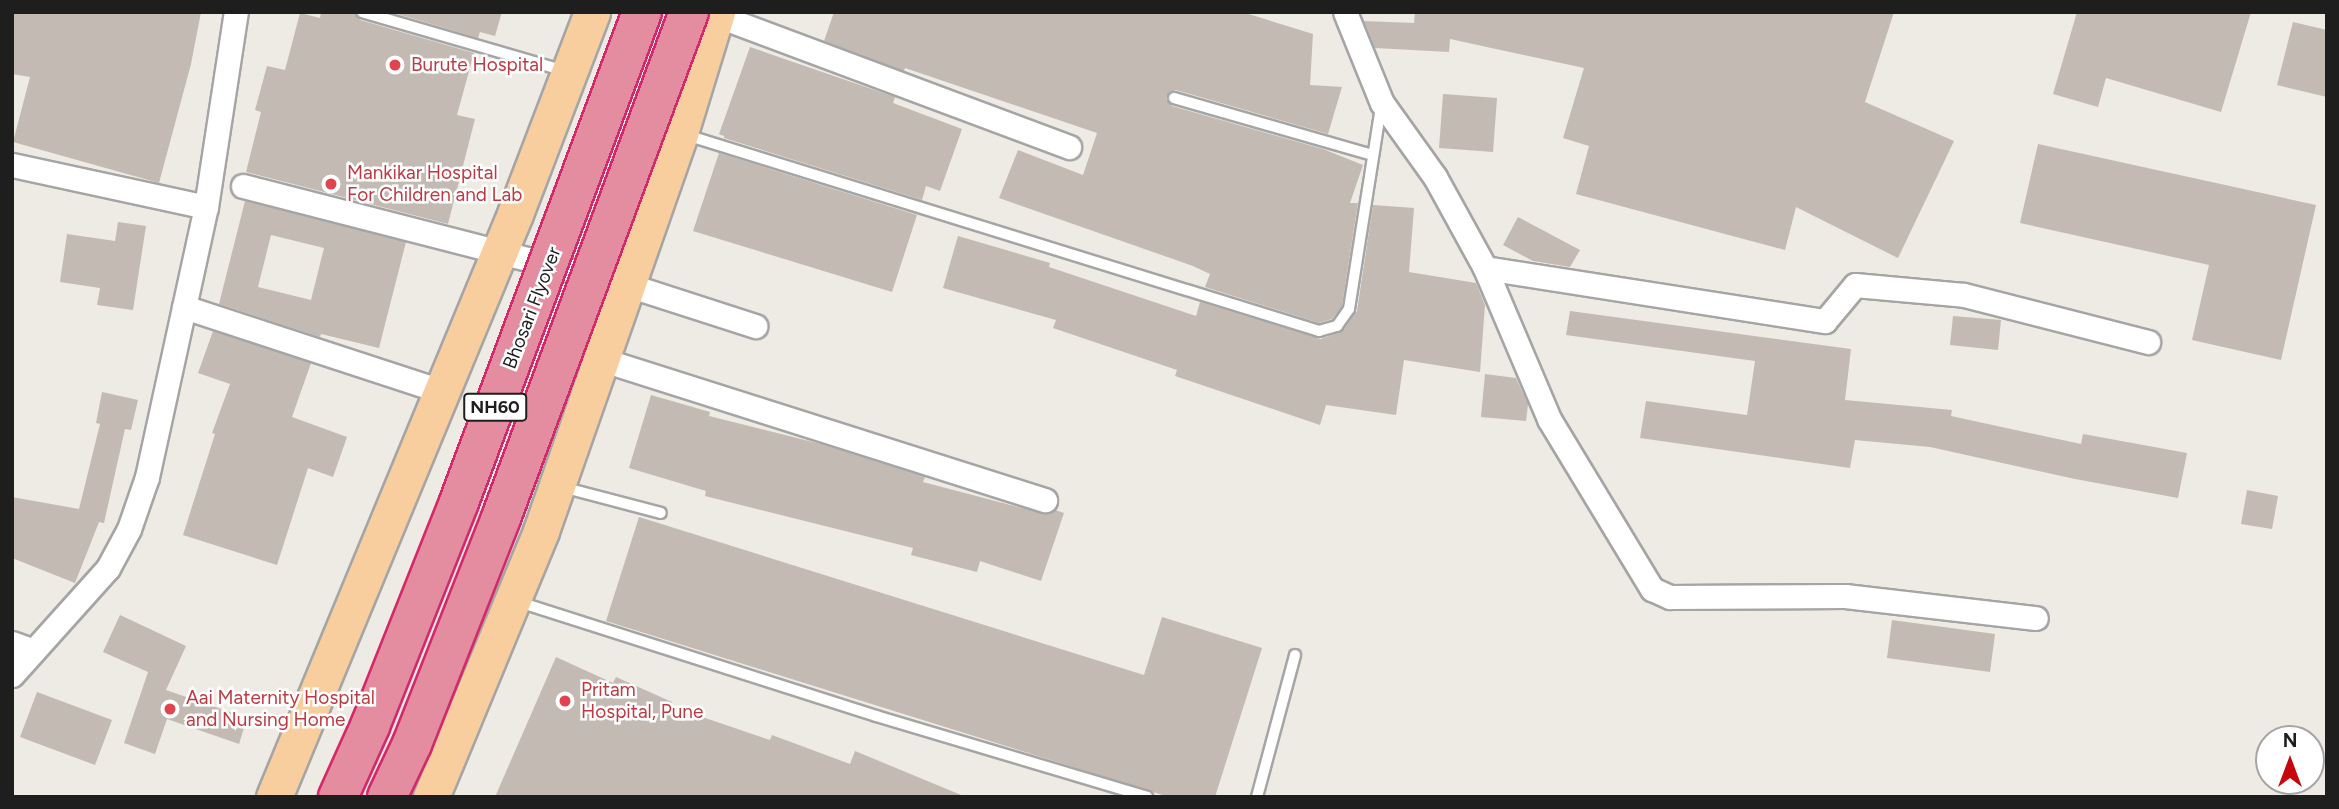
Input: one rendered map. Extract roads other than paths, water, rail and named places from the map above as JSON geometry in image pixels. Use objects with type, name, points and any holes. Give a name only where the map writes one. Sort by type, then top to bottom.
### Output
[{"type":"highway","name":"Bhosari Flyover","points":[[338,797],[370,726],[459,502],[642,12]]},
{"type":"highway","name":"NH60","points":[[387,797],[412,744],[707,13]]},
{"type":"main road","points":[[274,797],[497,253],[592,12]]},
{"type":"main road","points":[[431,797],[541,531],[625,284],[680,133],[707,13]]},
{"type":"street","points":[[12,675],[23,647],[108,568],[130,529],[147,477],[206,207],[236,12]]},
{"type":"street","points":[[1345,12],[1382,103],[1435,177],[1485,268],[1549,419],[1652,589],[1670,597],[1845,596],[2036,618]]},
{"type":"street","points":[[707,13],[1069,147]]},
{"type":"street","points":[[12,165],[206,207]]},
{"type":"street","points":[[243,186],[625,284],[755,326]]},
{"type":"street","points":[[1485,268],[1825,321],[1855,285],[1964,295],[2148,342]]},
{"type":"street","points":[[184,307],[441,391]]},
{"type":"street","points":[[600,359],[1045,500]]},
{"type":"lane","points":[[362,12],[569,72]]},
{"type":"lane","points":[[1174,98],[1373,155]]},
{"type":"lane","points":[[680,133],[1319,331],[1337,326],[1349,309],[1382,103]]},
{"type":"lane","points":[[556,485],[661,513]]},
{"type":"lane","points":[[513,600],[876,716],[1147,797]]},
{"type":"lane","points":[[1256,797],[1295,655]]},
{"type":"place","name":"Burute Hospital","points":[[395,65]]},
{"type":"place","name":"Mankikar Hospital For Children and Lab","points":[[331,184]]},
{"type":"place","name":"Pritam Hospital, Pune","points":[[565,701]]},
{"type":"place","name":"Aai Maternity Hospital and Nursing Home","points":[[170,709]]}]
